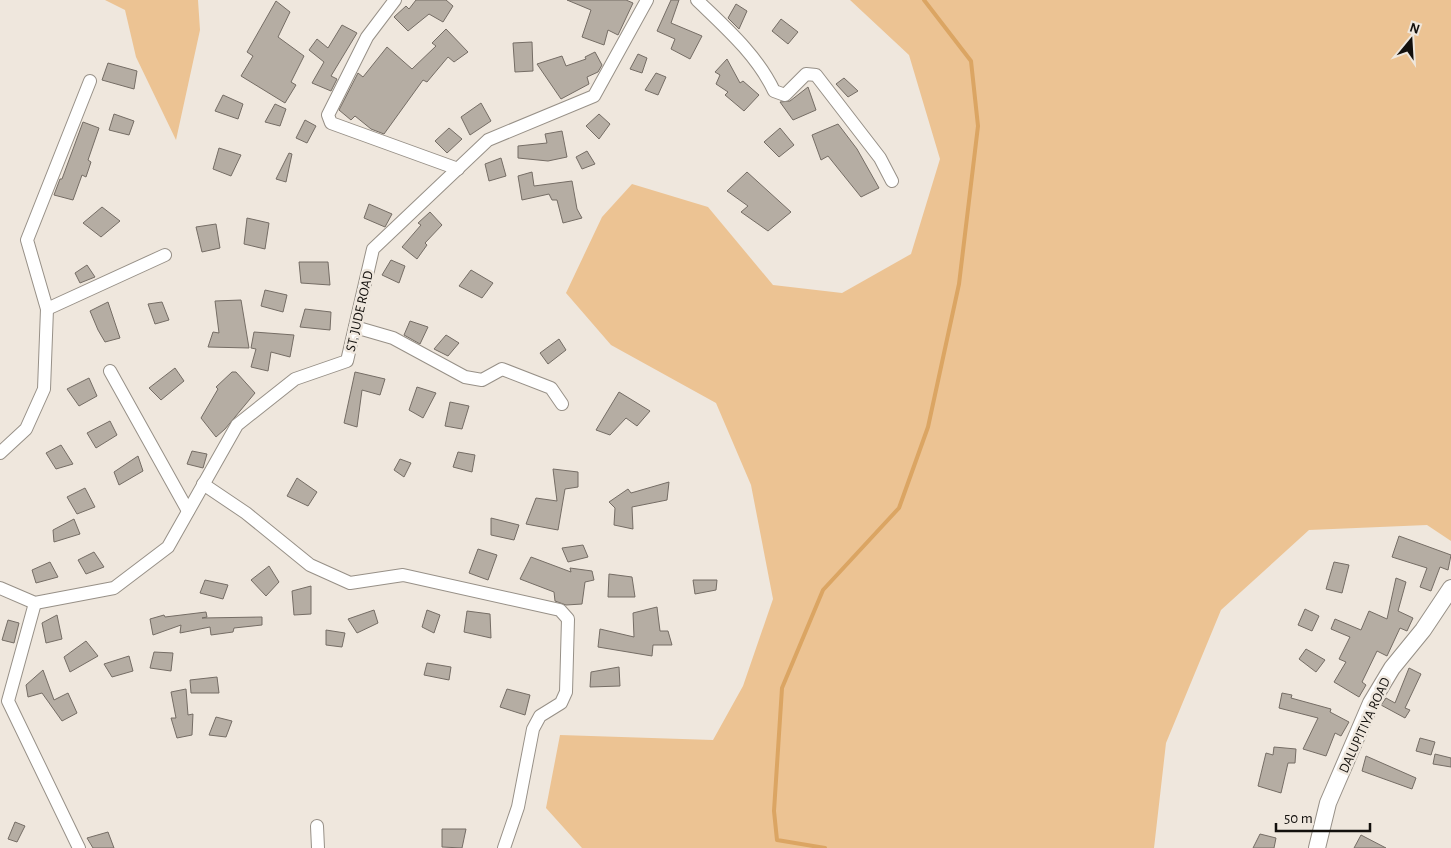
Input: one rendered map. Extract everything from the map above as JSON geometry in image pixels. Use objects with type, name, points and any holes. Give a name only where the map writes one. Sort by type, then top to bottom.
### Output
[{"type":"street","points":[[394,0],[367,37],[328,115],[331,123],[458,169]]},
{"type":"street","name":"ST. JUDE ROAD","points":[[34,603],[114,588],[168,547],[236,425],[294,379],[347,361],[373,249],[488,140],[594,96],[647,0]]},
{"type":"street","points":[[697,0],[731,32],[766,74],[774,91],[785,95],[806,74],[816,75],[880,158],[892,181]]},
{"type":"street","points":[[0,453],[26,429],[44,389],[47,309],[26,240],[90,81]]},
{"type":"street","points":[[47,309],[165,255]]},
{"type":"street","points":[[355,327],[393,338],[465,377],[482,380],[502,369],[552,388],[562,404]]},
{"type":"street","points":[[110,371],[188,511]]},
{"type":"street","points":[[203,484],[246,513],[310,565],[350,583],[403,575],[560,610],[568,618],[566,692],[560,703],[540,716],[533,728],[518,807],[504,848]]},
{"type":"street","points":[[0,588],[34,603],[8,701],[79,848]]},
{"type":"street","name":"DALUPITIYA ROAD","points":[[1317,848],[1328,802],[1371,703],[1392,668],[1422,630],[1451,588]]},
{"type":"street","points":[[317,826],[318,848]]},
{"type":"shaded area","points":[[105,0],[198,0],[200,30],[176,140],[136,57],[125,10]]},
{"type":"shaded area","points":[[850,0],[1451,0],[1451,541],[1427,525],[1309,530],[1221,610],[1166,743],[1154,848],[582,848],[546,808],[560,735],[713,740],[743,686],[773,599],[751,485],[716,403],[611,345],[566,293],[602,217],[632,184],[708,207],[773,285],[842,293],[911,254],[940,159],[909,55]]},
{"type":"building","points":[[416,0],[446,0],[453,6],[443,22],[429,14],[408,31],[394,17],[406,6],[409,9]]},
{"type":"building","points":[[567,0],[626,0],[633,3],[618,35],[608,30],[604,45],[582,37],[591,10]]},
{"type":"building","points":[[671,0],[679,0],[671,23],[702,36],[690,59],[671,49],[675,39],[657,31]]},
{"type":"building","points":[[276,1],[290,12],[278,37],[304,56],[291,82],[296,85],[285,103],[241,76],[253,56],[247,52]]},
{"type":"building","points":[[736,4],[747,11],[739,29],[728,18]]},
{"type":"building","points":[[781,19],[798,32],[788,44],[772,31]]},
{"type":"building","points":[[342,25],[357,33],[331,76],[337,79],[331,91],[312,83],[324,62],[309,50],[317,39],[328,48]]},
{"type":"building","points":[[446,29],[468,52],[454,62],[448,57],[427,82],[423,80],[384,134],[371,129],[355,116],[351,120],[339,110],[358,73],[363,77],[387,47],[412,69],[436,46],[432,43]]},
{"type":"building","points":[[532,42],[533,71],[515,72],[513,43]]},
{"type":"building","points":[[595,52],[602,65],[598,72],[587,77],[589,84],[561,99],[537,64],[562,56],[566,66],[586,59],[585,57]]},
{"type":"building","points":[[638,54],[647,58],[642,73],[630,69]]},
{"type":"building","points":[[727,59],[740,83],[743,81],[759,95],[744,111],[725,95],[728,92],[716,84],[720,75],[715,72]]},
{"type":"building","points":[[108,63],[137,71],[134,89],[102,80]]},
{"type":"building","points":[[656,73],[666,77],[658,95],[645,90]]},
{"type":"building","points":[[844,78],[858,91],[848,97],[836,84]]},
{"type":"building","points":[[808,87],[816,110],[793,120],[780,102],[790,101]]},
{"type":"building","points":[[223,95],[243,104],[238,119],[215,111]]},
{"type":"building","points":[[481,103],[491,121],[470,135],[461,117]]},
{"type":"building","points":[[275,104],[286,109],[280,126],[265,122]]},
{"type":"building","points":[[114,114],[134,121],[129,135],[109,130]]},
{"type":"building","points":[[599,114],[610,124],[599,139],[586,126]]},
{"type":"building","points":[[305,120],[316,126],[307,143],[296,138]]},
{"type":"building","points":[[83,122],[99,128],[88,160],[91,162],[86,177],[82,175],[73,200],[54,195],[60,179],[62,179]]},
{"type":"building","points":[[838,124],[857,149],[879,188],[861,197],[828,156],[821,160],[812,135]]},
{"type":"building","points":[[449,128],[462,139],[447,153],[435,141]]},
{"type":"building","points":[[780,128],[794,145],[779,157],[764,142]]},
{"type":"building","points":[[562,131],[567,157],[548,161],[518,158],[518,146],[547,143],[545,134]]},
{"type":"building","points":[[219,148],[241,155],[231,176],[213,169]]},
{"type":"building","points":[[587,151],[595,164],[582,169],[576,157]]},
{"type":"building","points":[[289,153],[292,154],[286,182],[276,179]]},
{"type":"building","points":[[501,158],[506,176],[489,181],[485,164]]},
{"type":"building","points":[[532,172],[534,186],[572,181],[577,209],[582,218],[563,223],[557,200],[552,200],[549,194],[522,200],[518,176]]},
{"type":"building","points":[[747,172],[791,212],[768,231],[741,212],[748,206],[727,191]]},
{"type":"building","points":[[369,204],[392,214],[385,227],[364,218]]},
{"type":"building","points":[[102,207],[120,221],[101,237],[83,223]]},
{"type":"building","points":[[430,212],[442,225],[425,243],[427,245],[417,259],[402,247],[421,225],[418,223]]},
{"type":"building","points":[[247,218],[269,223],[265,249],[244,244]]},
{"type":"building","points":[[216,224],[220,248],[202,252],[196,227]]},
{"type":"building","points":[[391,260],[405,266],[399,283],[382,275]]},
{"type":"building","points":[[299,262],[328,262],[330,285],[301,283]]},
{"type":"building","points":[[87,265],[95,277],[80,283],[75,273]]},
{"type":"building","points":[[471,270],[493,283],[482,298],[459,286]]},
{"type":"building","points":[[265,290],[287,295],[283,312],[261,306]]},
{"type":"building","points":[[241,300],[249,348],[208,347],[213,332],[219,333],[215,301]]},
{"type":"building","points":[[108,302],[120,338],[105,342],[90,311]]},
{"type":"building","points":[[162,302],[169,320],[155,324],[148,304]]},
{"type":"building","points":[[305,309],[331,312],[330,330],[300,327]]},
{"type":"building","points":[[410,321],[428,327],[420,344],[404,335]]},
{"type":"building","points":[[254,332],[294,335],[290,357],[271,352],[268,371],[251,367],[256,349],[251,348]]},
{"type":"building","points":[[446,335],[459,343],[448,356],[434,349]]},
{"type":"building","points":[[559,339],[566,350],[548,364],[540,353]]},
{"type":"building","points":[[175,368],[184,381],[161,400],[149,388]]},
{"type":"building","points":[[232,372],[236,372],[255,393],[216,437],[201,418],[218,389],[216,387]]},
{"type":"building","points":[[355,372],[385,379],[380,395],[362,390],[357,427],[344,423]]},
{"type":"building","points":[[89,378],[97,396],[79,406],[67,389]]},
{"type":"building","points":[[417,387],[436,393],[423,418],[409,410]]},
{"type":"building","points":[[619,392],[650,411],[637,426],[626,418],[610,435],[596,430]]},
{"type":"building","points":[[450,402],[469,406],[462,429],[445,426]]},
{"type":"building","points":[[110,421],[117,435],[96,448],[87,433]]},
{"type":"building","points":[[61,445],[73,464],[56,469],[46,453]]},
{"type":"building","points":[[192,451],[207,454],[203,468],[187,464]]},
{"type":"building","points":[[458,452],[475,455],[472,472],[453,467]]},
{"type":"building","points":[[138,456],[143,471],[119,485],[114,472]]},
{"type":"building","points":[[400,459],[411,463],[404,477],[394,470]]},
{"type":"building","points":[[553,469],[578,472],[578,487],[565,489],[558,530],[526,524],[536,498],[557,501]]},
{"type":"building","points":[[297,478],[317,492],[308,506],[287,496]]},
{"type":"building","points":[[669,482],[667,500],[632,507],[633,529],[614,525],[615,508],[609,502],[628,489],[631,493]]},
{"type":"building","points":[[85,488],[95,507],[77,514],[67,497]]},
{"type":"building","points":[[491,518],[519,525],[514,540],[491,535]]},
{"type":"building","points":[[74,519],[80,534],[54,542],[53,530]]},
{"type":"building","points":[[1399,536],[1451,555],[1448,570],[1440,567],[1431,591],[1420,587],[1427,568],[1392,557]]},
{"type":"building","points":[[583,545],[588,557],[568,562],[562,548]]},
{"type":"building","points":[[478,549],[497,555],[488,580],[469,573]]},
{"type":"building","points":[[94,552],[104,567],[86,574],[78,560]]},
{"type":"building","points":[[531,557],[571,572],[570,568],[592,571],[594,580],[585,582],[582,604],[566,605],[555,601],[554,592],[520,579]]},
{"type":"building","points":[[50,562],[58,577],[36,583],[32,570]]},
{"type":"building","points":[[1334,562],[1349,565],[1342,593],[1326,589]]},
{"type":"building","points":[[269,566],[279,582],[266,596],[251,580]]},
{"type":"building","points":[[609,574],[632,577],[635,597],[608,597]]},
{"type":"building","points":[[1396,578],[1406,582],[1398,611],[1413,618],[1407,631],[1400,628],[1387,656],[1377,651],[1362,682],[1366,685],[1359,697],[1334,682],[1346,662],[1339,659],[1350,637],[1331,629],[1335,619],[1361,630],[1369,611],[1387,619]]},
{"type":"building","points":[[205,580],[228,585],[223,599],[200,593]]},
{"type":"building","points":[[693,580],[717,580],[716,590],[695,594]]},
{"type":"building","points":[[311,586],[311,614],[294,615],[292,591]]},
{"type":"building","points":[[657,607],[660,631],[668,631],[672,645],[653,645],[652,656],[598,647],[600,629],[634,637],[633,613]]},
{"type":"building","points":[[1305,609],[1319,616],[1312,631],[1298,625]]},
{"type":"building","points":[[374,610],[378,623],[357,633],[348,619]]},
{"type":"building","points":[[427,610],[440,615],[434,633],[422,627]]},
{"type":"building","points":[[467,611],[490,614],[491,638],[464,632]]},
{"type":"building","points":[[206,612],[207,617],[202,618],[262,617],[262,625],[234,628],[233,632],[211,635],[210,627],[180,633],[181,625],[153,635],[150,619],[164,615],[165,617]]},
{"type":"building","points":[[57,615],[62,639],[46,643],[42,623]]},
{"type":"building","points":[[8,620],[19,623],[14,643],[2,640]]},
{"type":"building","points":[[326,630],[345,633],[342,647],[326,645]]},
{"type":"building","points":[[86,641],[98,656],[70,672],[64,657]]},
{"type":"building","points":[[1306,649],[1325,660],[1316,672],[1299,659]]},
{"type":"building","points":[[154,652],[173,653],[171,671],[150,668]]},
{"type":"building","points":[[129,656],[133,671],[112,677],[104,664]]},
{"type":"building","points":[[427,663],[451,667],[449,680],[424,675]]},
{"type":"building","points":[[619,667],[620,686],[590,687],[591,672]]},
{"type":"building","points":[[1409,668],[1421,674],[1405,708],[1410,710],[1405,718],[1381,705],[1386,698],[1395,703]]},
{"type":"building","points":[[43,670],[54,700],[68,693],[77,713],[62,721],[42,693],[28,697],[26,685]]},
{"type":"building","points":[[217,677],[219,693],[191,693],[190,680]]},
{"type":"building","points":[[186,689],[188,715],[193,714],[192,735],[177,738],[171,718],[176,718],[171,692]]},
{"type":"building","points":[[507,689],[530,695],[525,715],[500,707]]},
{"type":"building","points":[[1282,693],[1292,695],[1291,698],[1331,709],[1330,712],[1349,722],[1341,736],[1335,733],[1326,756],[1303,749],[1318,718],[1279,708]]},
{"type":"building","points":[[216,717],[232,721],[226,737],[209,735]]},
{"type":"building","points":[[1420,738],[1435,742],[1431,755],[1416,751]]},
{"type":"building","points":[[1274,747],[1296,749],[1295,763],[1288,763],[1281,793],[1258,786],[1266,753],[1273,755]]},
{"type":"building","points":[[1435,754],[1451,758],[1451,767],[1433,764]]},
{"type":"building","points":[[1366,756],[1416,778],[1412,789],[1362,771]]},
{"type":"building","points":[[15,822],[25,826],[17,842],[8,839]]},
{"type":"building","points":[[442,829],[466,829],[462,848],[442,847]]},
{"type":"building","points":[[108,832],[114,848],[93,848],[87,838]]},
{"type":"building","points":[[1260,834],[1276,838],[1274,848],[1253,848]]},
{"type":"building","points":[[1361,835],[1386,848],[1354,848]]},
{"type":"waterway","points":[[825,848],[777,840],[774,811],[782,688],[823,590],[899,508],[928,427],[959,284],[978,126],[971,61],[924,0]]}]
